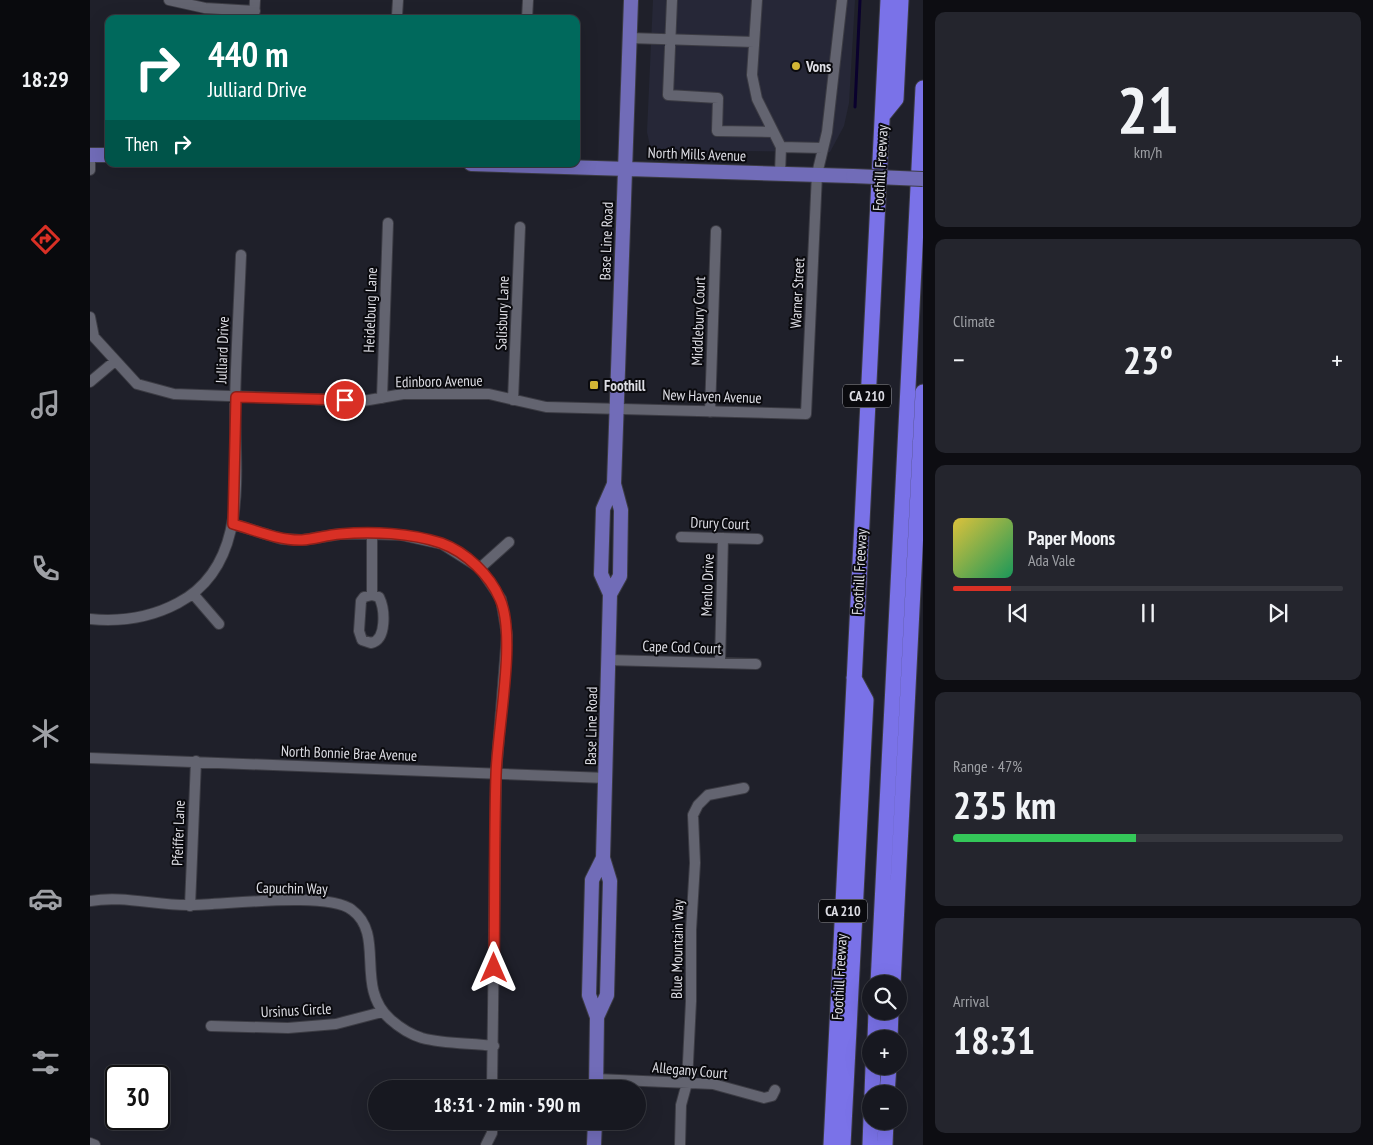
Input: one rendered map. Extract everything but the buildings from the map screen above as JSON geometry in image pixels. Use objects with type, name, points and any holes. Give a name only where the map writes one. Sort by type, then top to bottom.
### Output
[{"type":"highway","name":"Foothill Freeway","points":[[831,1145],[888,0]]},
{"type":"highway","points":[[883,115],[896,99],[901,0]]},
{"type":"highway","points":[[878,975],[923,88]]},
{"type":"highway","points":[[893,975],[923,392]]},
{"type":"highway","points":[[843,1145],[866,700],[854,676]]},
{"type":"highway","points":[[870,1145],[871,1130]]},
{"type":"highway","points":[[885,1145],[886,1130]]},
{"type":"main road","name":"Base Line Road","points":[[596,1080],[597,1017],[589,994],[592,880],[603,858],[610,594],[620,576],[621,510],[614,484],[631,0]]},
{"type":"main road","points":[[90,155],[105,155]]},
{"type":"main road","name":"North Mills Avenue","points":[[580,167],[923,179]]},
{"type":"main road","points":[[594,1145],[595,1130]]},
{"type":"street","points":[[169,0],[205,8],[254,15],[255,0]]},
{"type":"street","points":[[398,0],[398,15]]},
{"type":"street","points":[[527,15],[528,0]]},
{"type":"street","points":[[672,0],[668,95],[718,98],[717,131],[773,132]]},
{"type":"street","points":[[756,0],[754,83],[757,98],[781,147],[780,173]]},
{"type":"street","name":"Warner Street","points":[[806,414],[817,174],[834,81],[842,0]]},
{"type":"street","points":[[630,38],[754,42]]},
{"type":"street","points":[[781,147],[823,148]]},
{"type":"street","points":[[90,155],[90,170]]},
{"type":"street","name":"Heidelburg Lane","points":[[382,398],[388,223]]},
{"type":"street","name":"Salisbury Lane","points":[[513,400],[520,227]]},
{"type":"street","name":"Middlebury Court","points":[[710,412],[716,230]]},
{"type":"street","name":"Julliard Drive","points":[[90,619],[115,621],[159,614],[194,595],[217,568],[225,553],[233,524],[241,255]]},
{"type":"street","name":"Edinboro Avenue","points":[[90,317],[94,336],[115,362],[137,384],[174,394],[363,400],[403,394],[488,394],[546,407],[616,408]]},
{"type":"street","points":[[90,382],[115,362]]},
{"type":"street","name":"New Haven Avenue","points":[[616,408],[806,414]]},
{"type":"street","points":[[233,524],[282,539],[303,540],[340,534],[372,534],[410,537],[442,544],[480,568],[501,599],[507,635],[496,774],[492,1080]]},
{"type":"street","points":[[372,534],[372,594]]},
{"type":"street","name":"Drury Court","points":[[681,537],[758,539]]},
{"type":"street","name":"Menlo Drive","points":[[720,663],[723,538]]},
{"type":"street","points":[[480,568],[509,542]]},
{"type":"street","points":[[194,595],[219,624]]},
{"type":"street","name":"Cape Cod Court","points":[[608,660],[756,664]]},
{"type":"street","name":"North Bonnie Brae Avenue","points":[[90,758],[606,778]]},
{"type":"street","name":"Pfeiffer Lane","points":[[190,906],[196,762]]},
{"type":"street","name":"Blue Mountain Way","points":[[680,1145],[681,1105],[687,1083],[692,1001],[691,930],[695,863],[693,815],[698,804],[708,795],[744,788]]},
{"type":"street","name":"Capuchin Way","points":[[90,902],[105,898],[190,906],[269,900],[341,904],[352,910],[363,922],[371,949],[371,984],[374,999],[382,1012],[404,1031],[424,1039],[494,1046]]},
{"type":"street","name":"Ursinus Circle","points":[[211,1026],[288,1028],[336,1024],[382,1012]]},
{"type":"street","name":"Allegany Court","points":[[646,1083],[713,1084],[764,1098],[772,1096],[775,1090]]},
{"type":"street","points":[[486,1145],[492,1130]]},
{"type":"street","points":[[90,1143],[94,1145]]},
{"type":"shaded area","points":[[653,0],[855,0],[849,103],[844,126],[830,152],[660,150],[650,146],[647,132]]},
{"type":"waterway","points":[[855,107],[860,0]]},
{"type":"place","name":"Vons","points":[[796,66]]},
{"type":"place","name":"Foothill","points":[[594,385]]},
{"type":"route","points":[[345,400],[236,397],[233,524],[282,539],[303,540],[340,534],[401,535],[420,538],[442,544],[462,555],[480,568],[492,583],[501,599],[506,617],[507,635],[496,774],[494,968]]}]
